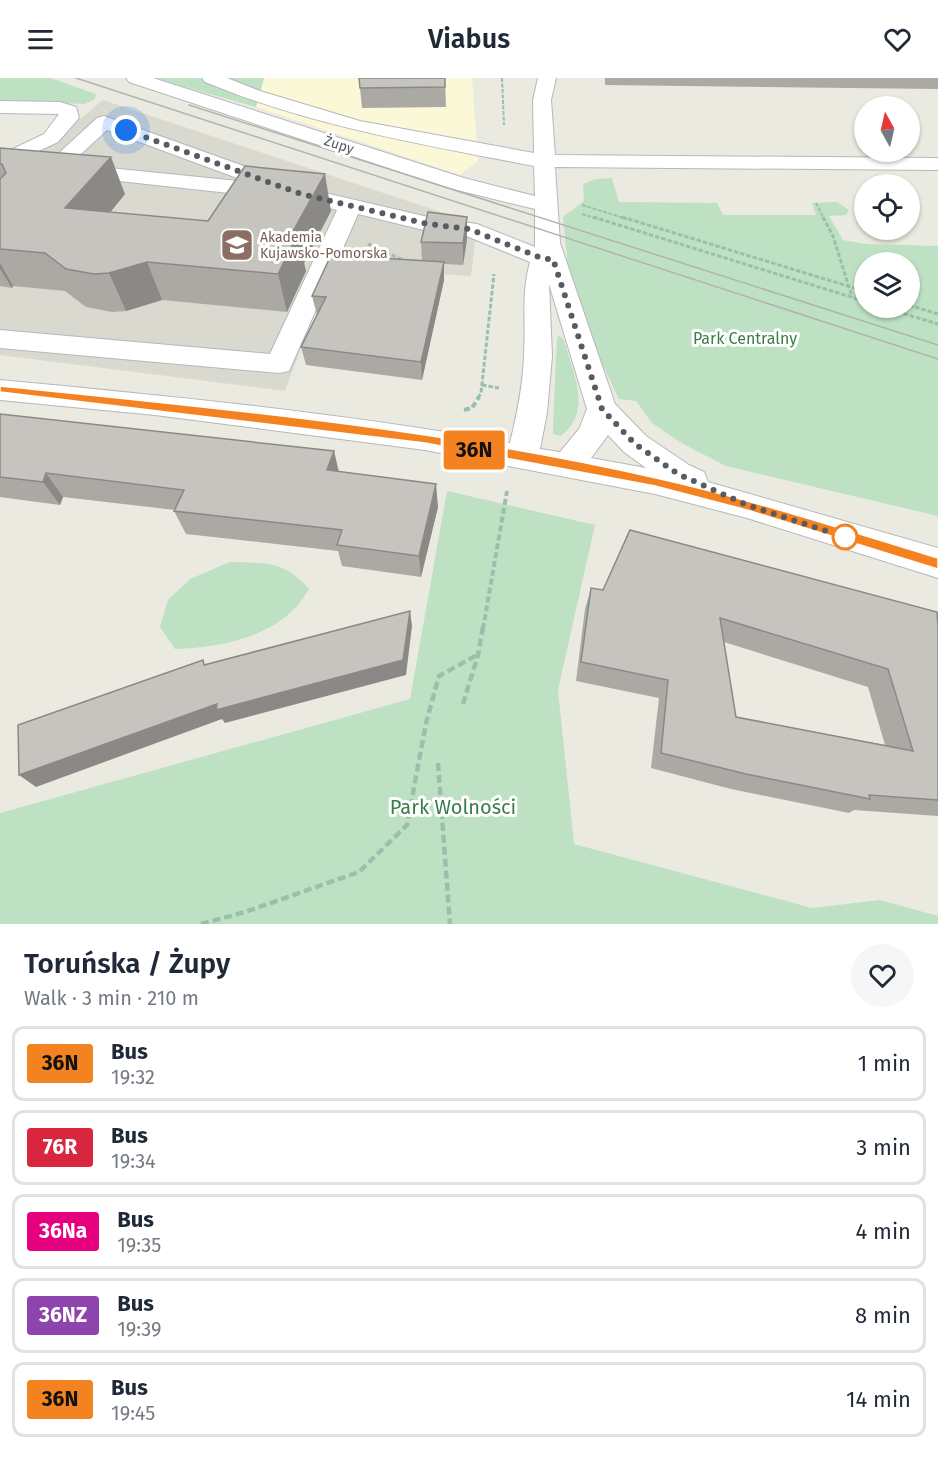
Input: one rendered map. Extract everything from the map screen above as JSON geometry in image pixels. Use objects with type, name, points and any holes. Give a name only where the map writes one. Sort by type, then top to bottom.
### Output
[{"type":"street","name":"Żupy","points":[[135,78],[457,183],[546,205]]},
{"type":"street","points":[[211,78],[253,95],[357,126],[543,161],[938,164]]},
{"type":"street","points":[[543,79],[543,161],[548,254],[602,409],[635,444],[678,474],[747,505]]},
{"type":"street","points":[[0,107],[60,108],[69,111],[69,118],[51,138],[0,163]]},
{"type":"street","points":[[301,194],[53,169],[104,122],[301,194],[428,224],[469,229],[548,254]]},
{"type":"street","points":[[0,339],[279,364],[350,206]]},
{"type":"street","points":[[522,459],[536,384],[538,356],[536,285],[548,254]]},
{"type":"street","points":[[0,390],[155,405],[425,439],[522,459],[568,465],[655,482],[747,505],[938,563]]},
{"type":"street","points":[[568,465],[593,434],[602,409]]},
{"type":"path","points":[[578,213],[852,297],[851,287],[833,236],[816,203]]},
{"type":"path","points":[[578,204],[854,288]]},
{"type":"path","points":[[454,412],[472,408],[481,393],[498,239]]},
{"type":"path","points":[[920,308],[938,314]]},
{"type":"path","points":[[918,318],[938,324]]},
{"type":"path","points":[[463,704],[478,655],[508,491]]},
{"type":"path","points":[[201,924],[245,912],[359,872],[407,825],[426,723],[439,676],[478,655]]},
{"type":"path","points":[[438,763],[450,924]]},
{"type":"shaded area","points":[[264,78],[472,78],[478,161],[460,175],[256,107]]},
{"type":"shaded area","name":"Akademia Kujawsko-Pomorska","points":[[103,100],[477,224],[471,276],[332,267],[285,391],[0,355],[0,185]]},
{"type":"green space","points":[[0,78],[50,78],[96,94],[95,99],[85,104],[0,101]]},
{"type":"green space","points":[[153,78],[264,78],[256,107]]},
{"type":"green space","name":"Park Centralny","points":[[612,178],[619,202],[717,203],[723,215],[816,215],[812,203],[837,202],[849,210],[846,215],[829,216],[843,240],[866,244],[938,246],[938,516],[726,466],[683,444],[652,423],[636,401],[619,399],[598,355],[568,267],[563,217],[584,201],[583,184],[596,179]]},
{"type":"green space","points":[[557,337],[564,340],[578,391],[576,415],[571,426],[561,436],[553,434]]},
{"type":"green space","name":"Park Wolności","points":[[447,491],[595,525],[558,690],[574,844],[812,908],[880,900],[938,916],[938,924],[0,924],[0,813],[410,699]]},
{"type":"green space","points":[[230,562],[264,563],[282,568],[309,589],[298,605],[284,618],[251,636],[233,642],[175,649],[160,627],[168,600],[190,579]]},
{"type":"building","points":[[359,78],[445,78],[445,87],[360,88]]},
{"type":"building","points":[[0,148],[111,157],[65,208],[208,221],[245,166],[325,174],[292,233],[298,234],[278,274],[147,262],[109,273],[94,274],[66,269],[45,253],[0,249],[0,179],[6,173],[0,164]]},
{"type":"building","points":[[428,212],[467,217],[463,243],[421,242]]},
{"type":"building","points":[[331,255],[444,262],[421,362],[301,347],[326,297],[312,296]]},
{"type":"building","points":[[0,414],[334,451],[327,470],[436,484],[419,556],[337,545],[342,530],[174,511],[184,490],[46,473],[43,482],[0,477]]},
{"type":"building","points":[[630,530],[937,612],[938,800],[869,795],[870,799],[746,774],[661,753],[668,680],[581,662],[591,588],[603,590]],"holes":[[[720,618],[888,669],[913,751],[736,717]]]},
{"type":"building","points":[[410,611],[403,660],[216,710],[217,704],[19,775],[18,725],[203,660],[204,665]]},
{"type":"tram line","points":[[76,78],[938,359]]},
{"type":"tram line","points":[[189,105],[938,345]]},
{"type":"bus line","name":"36N","points":[[0,390],[155,405],[425,439],[522,459],[568,465],[655,482],[747,505],[845,537],[938,563]]},
{"type":"place","name":"Akademia Kujawsko-Pomorska","points":[[237,245]]},
{"type":"route","points":[[126,130],[301,194],[428,224],[469,229],[544,259],[553,259],[602,409],[635,444],[678,474],[747,505],[845,537]]}]
